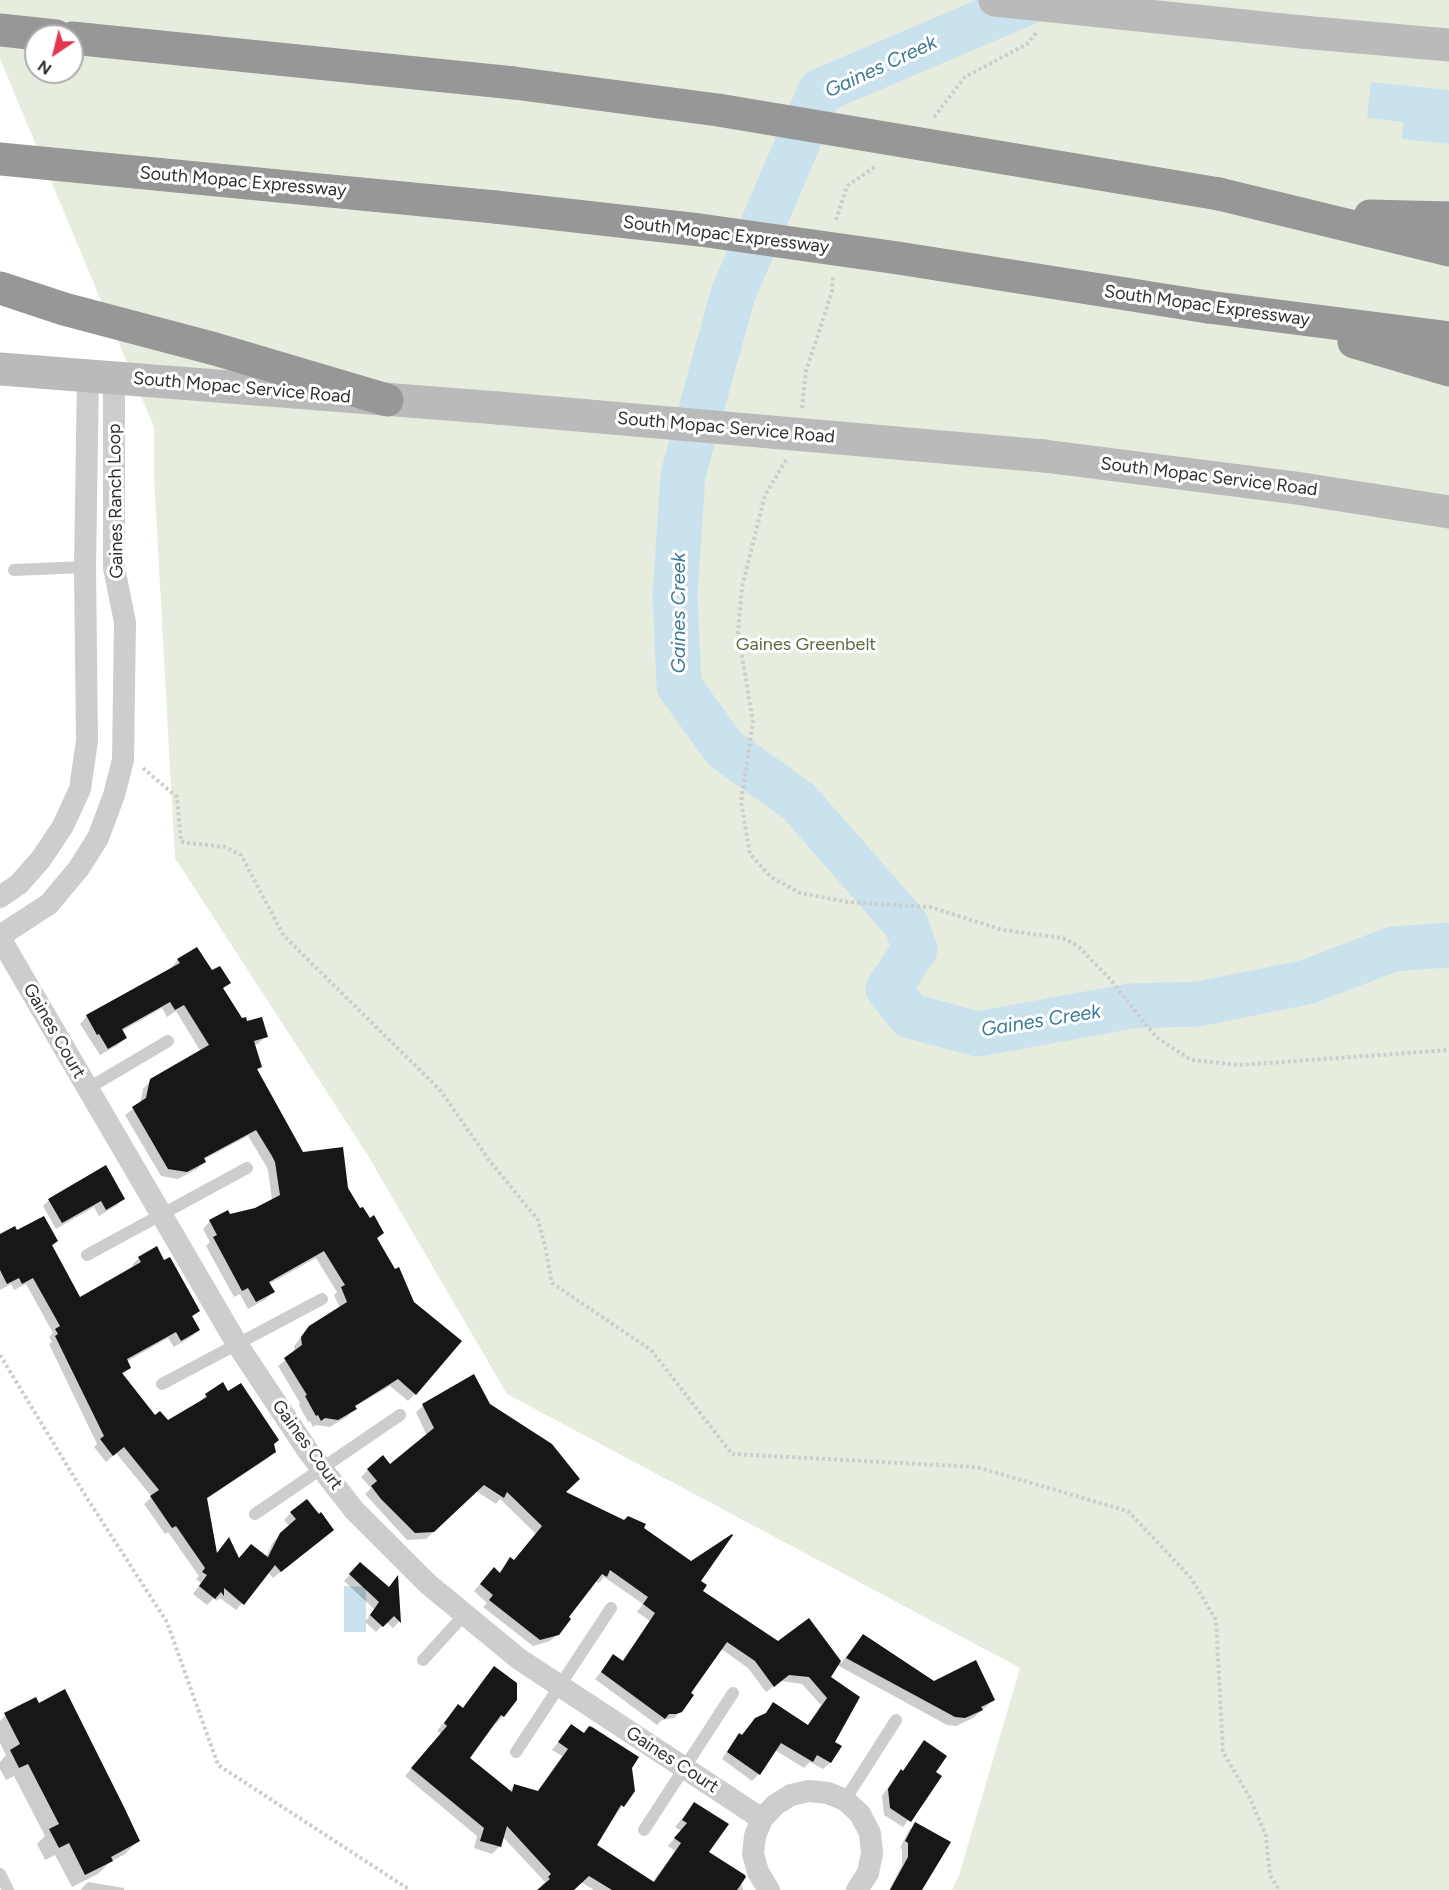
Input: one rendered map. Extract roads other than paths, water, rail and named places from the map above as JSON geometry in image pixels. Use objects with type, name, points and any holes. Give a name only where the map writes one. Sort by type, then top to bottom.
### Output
[{"type":"highway","points":[[0,30],[24,33]]},
{"type":"highway","points":[[84,39],[514,83],[718,110],[1219,194],[1449,250]]},
{"type":"highway","name":"South Mopac Expressway","points":[[0,159],[495,207],[700,230],[898,258],[1266,316],[1449,338]]},
{"type":"highway","points":[[1305,215],[1449,218]]},
{"type":"highway","points":[[0,288],[64,309],[215,349],[387,400]]},
{"type":"highway","points":[[1266,316],[1449,370]]},
{"type":"main road","points":[[995,0],[1449,45]]},
{"type":"main road","name":"South Mopac Service Road","points":[[0,369],[498,408],[1044,456],[1296,488],[1449,512]]},
{"type":"street","name":"Gaines Ranch Loop","points":[[0,897],[19,884],[41,859],[63,826],[80,789],[87,741],[85,567],[101,376]]},
{"type":"street","name":"Gaines Ranch Loop","points":[[0,937],[49,904],[79,868],[98,838],[114,795],[123,760],[124,622],[114,568],[101,376]]},
{"type":"street","points":[[85,567],[114,568]]},
{"type":"street","name":"Gaines Court","points":[[0,937],[237,1344],[322,1469],[354,1510],[428,1584],[519,1659],[762,1819]]},
{"type":"street","points":[[769,1890],[758,1872],[753,1854],[755,1836],[762,1819],[775,1805],[791,1795],[809,1791],[828,1793],[845,1800],[860,1814],[870,1833],[872,1853],[868,1873],[857,1890]]},
{"type":"lane","points":[[14,570],[85,567]]},
{"type":"lane","points":[[87,1089],[168,1041]]},
{"type":"lane","points":[[87,1255],[247,1168]]},
{"type":"lane","points":[[162,1384],[322,1299]]},
{"type":"lane","points":[[255,1514],[400,1415]]},
{"type":"lane","points":[[516,1752],[611,1608]]},
{"type":"lane","points":[[423,1660],[465,1614]]},
{"type":"lane","points":[[644,1830],[733,1694]]},
{"type":"lane","points":[[845,1800],[896,1720]]},
{"type":"lane","points":[[0,1874],[8,1890]]},
{"type":"water","points":[[1371,82],[1449,90],[1449,144],[1402,139],[1403,122],[1367,118]]},
{"type":"water","points":[[344,1586],[366,1587],[366,1632],[344,1632]]},
{"type":"waterway","name":"Gaines Creek","points":[[1033,0],[820,91],[733,294],[683,475],[675,595],[679,686],[725,749],[799,802],[906,924],[915,949],[888,989],[910,1016],[978,1034],[1131,1006],[1198,1004],[1307,982],[1393,949],[1449,945]]},
{"type":"park label","name":"Gaines Greenbelt","points":[[806,645]]}]
